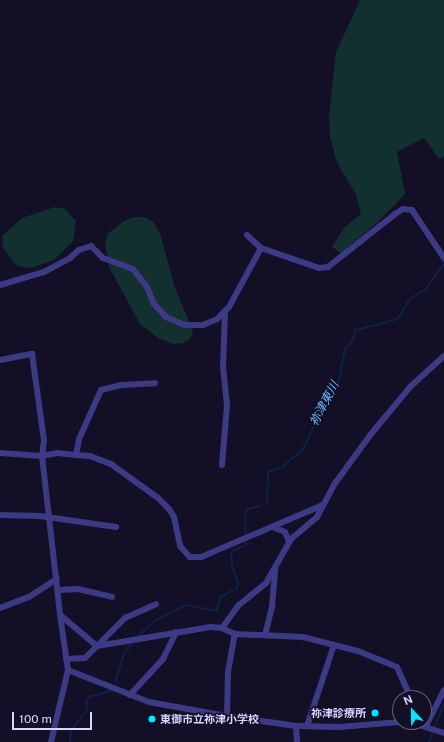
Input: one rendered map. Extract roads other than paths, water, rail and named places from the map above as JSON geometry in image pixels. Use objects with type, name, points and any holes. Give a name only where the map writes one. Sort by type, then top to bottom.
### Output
[{"type":"street","points":[[247,235],[261,248],[319,268],[328,268],[395,214],[403,210],[412,210],[444,258]]},
{"type":"street","points":[[0,285],[44,272],[70,258],[79,250],[91,246],[103,258],[133,269],[162,314],[174,321],[203,325],[217,319],[225,311],[261,248]]},
{"type":"street","points":[[222,465],[227,405],[223,368],[225,311]]},
{"type":"street","points":[[0,360],[32,354],[44,440],[42,456],[60,615],[68,670],[51,742]]},
{"type":"street","points":[[222,628],[240,605],[266,583],[289,542],[317,517],[350,461],[371,434],[410,387],[444,356]]},
{"type":"street","points":[[76,454],[79,439],[101,390],[121,385],[155,383]]},
{"type":"street","points":[[0,451],[42,456],[58,453],[76,454],[90,456],[111,464],[158,498],[174,517],[180,546],[190,557],[201,557],[323,505]]},
{"type":"street","points":[[0,515],[50,518],[116,527]]},
{"type":"street","points":[[273,527],[285,532],[289,542]]},
{"type":"street","points":[[265,635],[272,606],[275,568]]},
{"type":"street","points":[[0,608],[29,597],[57,579]]},
{"type":"street","points":[[58,590],[78,589],[112,597]]},
{"type":"street","points":[[66,659],[85,658],[125,618],[156,604]]},
{"type":"street","points":[[60,615],[97,646]]},
{"type":"street","points":[[97,646],[176,632],[222,628],[235,634],[303,637],[358,651],[397,667],[407,690]]},
{"type":"street","points":[[130,696],[163,659],[176,632]]},
{"type":"street","points":[[227,716],[228,672],[235,634]]},
{"type":"street","points":[[307,726],[334,645]]},
{"type":"street","points":[[68,670],[130,696],[149,702],[227,716],[296,726],[339,727],[392,723]]},
{"type":"street","points":[[432,714],[444,690]]},
{"type":"street","points":[[296,726],[297,742]]},
{"type":"waterway","name":"祢津東川","points":[[267,502],[268,472],[283,467],[304,448],[326,400],[338,386],[345,350],[352,342],[356,330],[398,319],[410,299],[425,290],[443,265]]},
{"type":"waterway","name":"祢津東川","points":[[246,535],[245,515],[248,509],[260,506]]},
{"type":"waterway","name":"祢津東川","points":[[137,637],[155,621],[186,605],[216,611],[221,597],[237,588],[238,584],[232,566],[231,555],[233,551],[246,545],[246,542]]},
{"type":"waterway","name":"祢津東川","points":[[115,682],[124,654],[132,643]]},
{"type":"waterway","name":"祢津東川","points":[[70,742],[71,731],[87,710],[86,701],[90,697],[110,691]]},
{"type":"waterway","points":[[434,728],[444,704]]},
{"type":"waterway","points":[[429,742],[433,732]]},
{"type":"place","name":"祢津診療所","points":[[375,713]]},
{"type":"place","name":"東御市立祢津小学校","points":[[152,719]]}]
